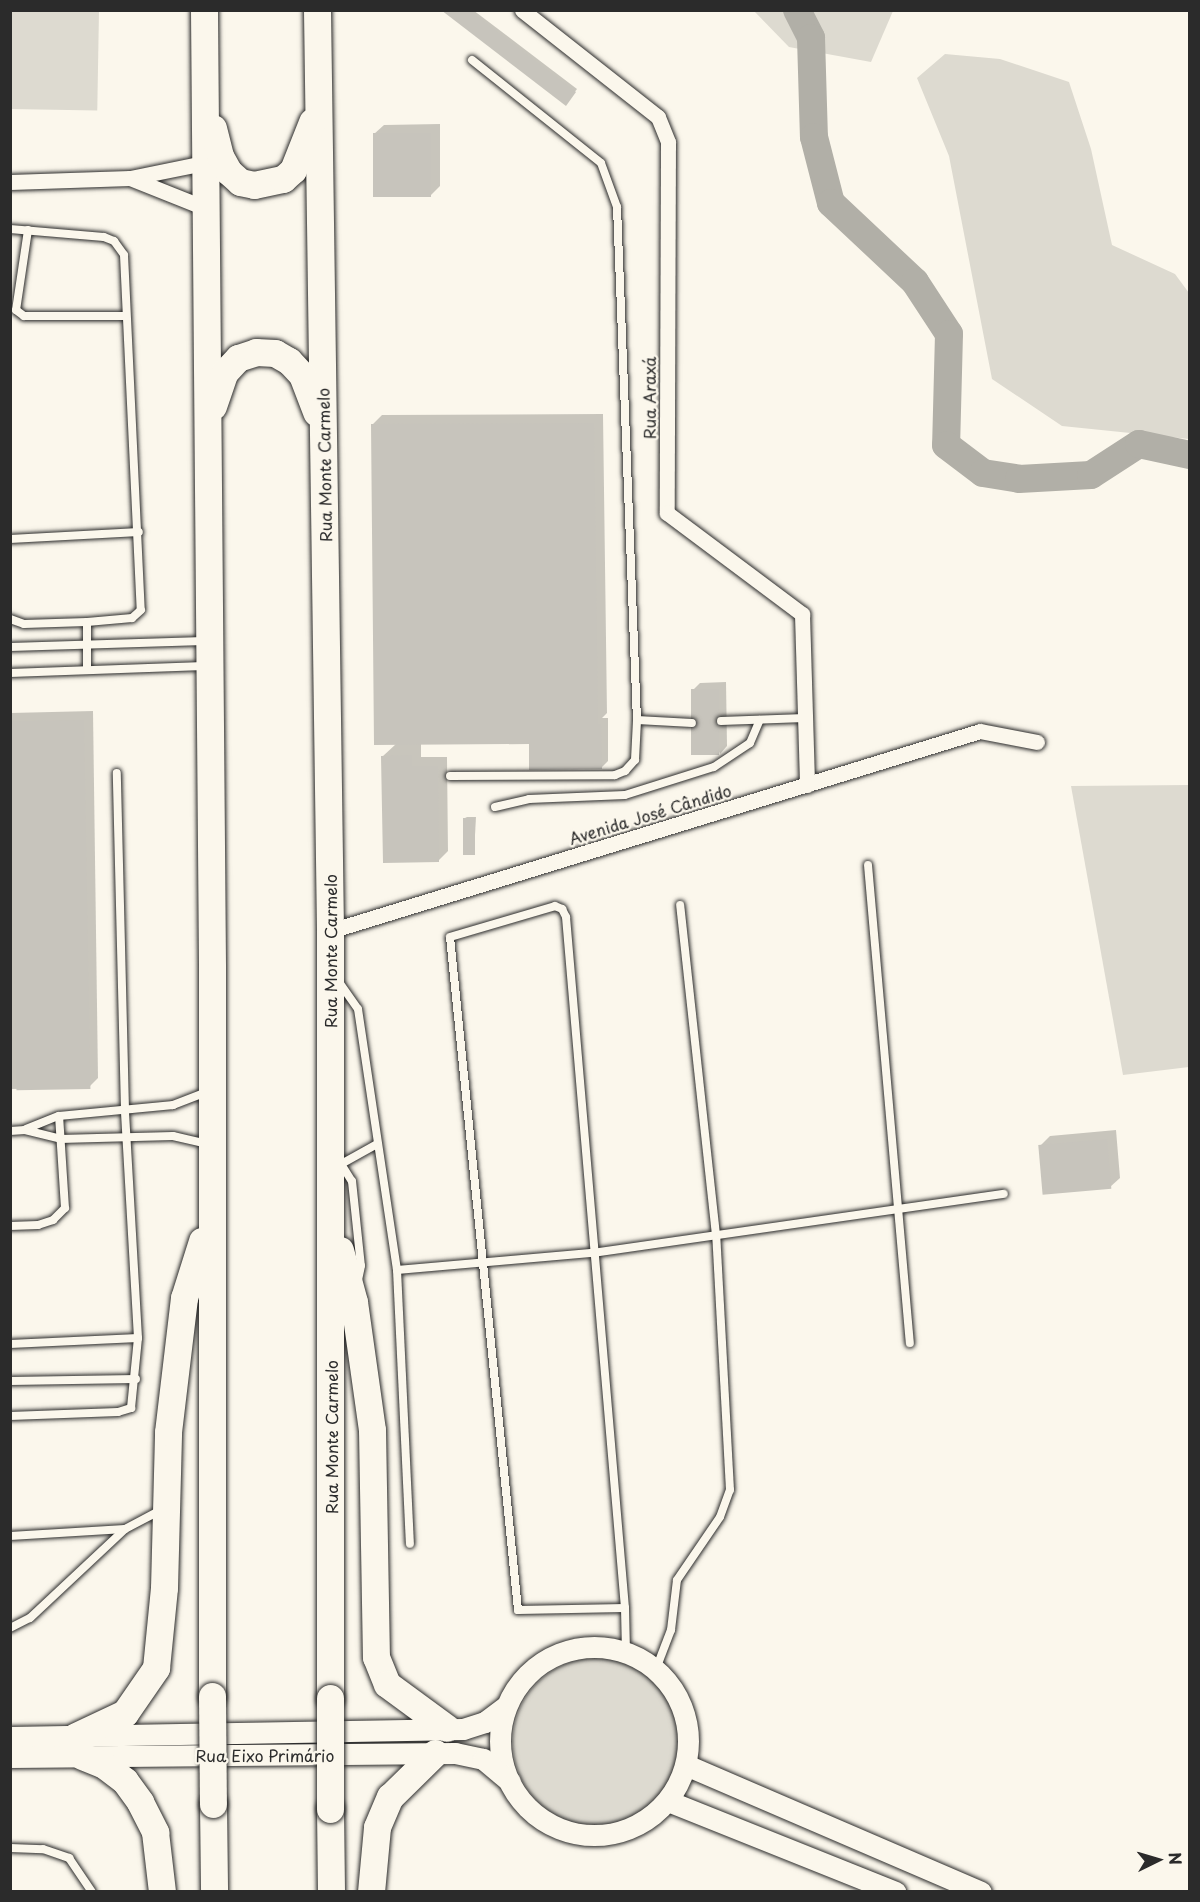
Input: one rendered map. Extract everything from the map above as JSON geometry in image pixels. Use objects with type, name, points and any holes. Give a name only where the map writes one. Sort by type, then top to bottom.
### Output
[{"type":"highway","points":[[204,10],[212,1090],[209,1217],[214,1892]]},
{"type":"highway","name":"Rua Monte Carmelo","points":[[317,10],[330,931],[337,1158],[332,1219],[331,1892]]},
{"type":"highway","points":[[204,76],[220,156],[240,182],[254,185],[283,179],[302,157],[315,110],[319,74]]},
{"type":"highway","points":[[207,434],[225,372],[238,358],[256,352],[274,353],[289,361],[302,375],[311,395],[323,446]]},
{"type":"highway","points":[[162,1892],[155,1832],[141,1802],[125,1781],[79,1746],[125,1713],[156,1668],[162,1628],[168,1432],[184,1298],[209,1217]]},
{"type":"highway","points":[[332,1219],[354,1302],[372,1430],[376,1658],[387,1684],[447,1728]]},
{"type":"highway","points":[[371,1892],[377,1827],[390,1797],[435,1753]]},
{"type":"street","name":"Rua Araxá","points":[[522,10],[658,117],[668,142],[667,513],[802,614],[805,718]]},
{"type":"street","points":[[10,182],[130,178],[204,163]]},
{"type":"street","points":[[130,178],[205,208]]},
{"type":"street","points":[[805,718],[807,784]]},
{"type":"street","name":"Avenida José Cândido","points":[[330,931],[980,731],[1037,742]]},
{"type":"street","points":[[590,1646],[626,1652],[656,1669],[678,1696],[688,1730],[686,1765],[668,1802],[639,1826],[603,1837],[566,1833],[533,1815],[510,1782],[499,1747],[505,1707],[525,1676],[554,1654],[590,1646]]},
{"type":"street","name":"Rua Eixo Primário","points":[[10,1757],[79,1746],[463,1729],[485,1722],[505,1707]]},
{"type":"street","name":"Rua Eixo Primário","points":[[10,1737],[79,1746],[435,1753],[483,1759],[510,1782]]},
{"type":"street","points":[[686,1765],[981,1892]]},
{"type":"street","points":[[668,1802],[896,1892]]},
{"type":"lane","points":[[450,776],[615,775],[625,771],[635,760],[637,720],[617,207],[601,163],[472,60]]},
{"type":"lane","points":[[10,229],[114,241],[127,265],[126,316],[139,532],[141,610],[132,618],[87,622],[24,624],[10,619]]},
{"type":"lane","points":[[28,230],[16,310],[24,316],[126,316]]},
{"type":"lane","points":[[10,540],[139,532]]},
{"type":"lane","points":[[87,622],[87,670]]},
{"type":"lane","points":[[10,647],[88,644],[209,654]]},
{"type":"lane","points":[[10,674],[87,670],[209,654]]},
{"type":"lane","points":[[721,722],[805,718]]},
{"type":"lane","points":[[637,720],[692,723]]},
{"type":"lane","points":[[495,807],[530,800],[625,795],[714,767],[750,743],[760,720]]},
{"type":"lane","points":[[10,1416],[118,1412],[131,1408],[136,1379],[138,1338],[125,1110],[117,773]]},
{"type":"lane","points":[[868,865],[910,1343]]},
{"type":"lane","points":[[656,1669],[671,1630],[677,1580],[720,1517],[730,1490],[716,1235],[681,905]]},
{"type":"lane","points":[[625,1608],[518,1610],[450,938],[555,906],[566,917],[625,1608],[626,1652]]},
{"type":"lane","points":[[331,972],[358,1010],[376,1144],[394,1230],[410,1544]]},
{"type":"lane","points":[[25,1130],[59,1116],[173,1105],[212,1090]]},
{"type":"lane","points":[[10,1226],[38,1225],[53,1220],[65,1208],[59,1116]]},
{"type":"lane","points":[[10,1131],[25,1130],[60,1139],[127,1135],[173,1136],[211,1145]]},
{"type":"lane","points":[[354,1302],[361,1266],[352,1181],[337,1158],[376,1144]]},
{"type":"lane","points":[[397,1270],[593,1253],[1004,1194]]},
{"type":"lane","points":[[10,1344],[138,1338]]},
{"type":"lane","points":[[10,1380],[136,1379]]},
{"type":"lane","points":[[10,1628],[30,1618],[125,1529],[165,1508]]},
{"type":"lane","points":[[10,1536],[125,1529]]},
{"type":"lane","points":[[10,1848],[43,1849],[69,1858],[92,1892]]},
{"type":"shaded area","points":[[11,10],[99,12],[97,111],[10,109]]},
{"type":"shaded area","points":[[754,11],[893,11],[871,62],[789,47]]},
{"type":"shaded area","points":[[945,54],[1000,59],[1069,82],[1091,149],[1112,245],[1175,274],[1189,293],[1189,439],[1062,426],[992,379],[949,156],[917,78]]},
{"type":"shaded area","points":[[1189,785],[1189,1067],[1123,1075],[1071,786]]},
{"type":"shaded area","points":[[597,1658],[629,1665],[656,1683],[674,1710],[681,1742],[674,1774],[656,1801],[629,1819],[597,1826],[565,1819],[538,1801],[520,1774],[513,1742],[520,1710],[538,1683],[565,1665]]},
{"type":"building","points":[[441,10],[469,10],[576,92],[566,106]]},
{"type":"building","points":[[373,133],[431,133],[431,197],[373,197]]},
{"type":"building","points":[[594,423],[598,724],[601,724],[602,769],[529,770],[529,744],[374,745],[371,424]]},
{"type":"building","points":[[691,689],[719,689],[719,755],[691,755]]},
{"type":"building","points":[[84,720],[90,1089],[16,1090],[10,721]]},
{"type":"building","points":[[412,755],[412,766],[438,766],[439,862],[383,863],[381,756]]},
{"type":"building","points":[[463,818],[475,818],[475,855],[463,855]]},
{"type":"building","points":[[1107,1139],[1111,1189],[1043,1195],[1038,1145]]},
{"type":"waterway","points":[[797,10],[811,38],[814,137],[831,203],[915,282],[949,334],[946,445],[983,473],[1019,479],[1091,475],[1139,444],[1190,455]]}]
